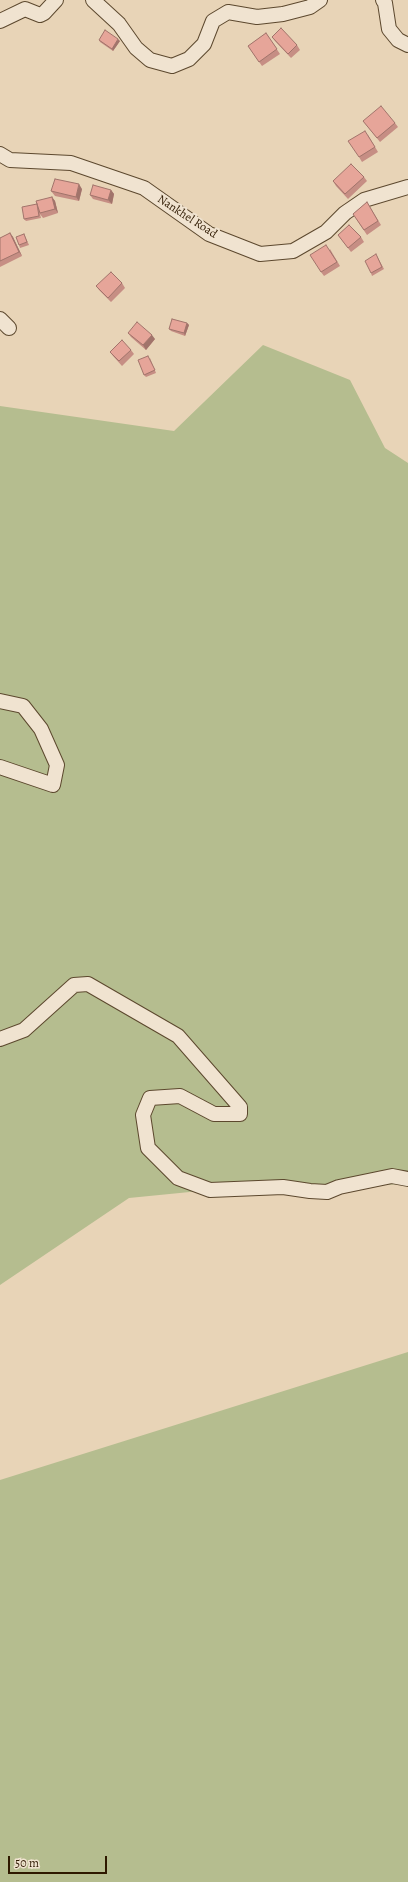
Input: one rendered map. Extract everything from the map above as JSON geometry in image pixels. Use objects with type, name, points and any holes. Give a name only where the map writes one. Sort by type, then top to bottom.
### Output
[{"type":"street","points":[[0,21],[25,9],[40,14],[44,13],[56,0]]},
{"type":"street","points":[[93,0],[119,24],[136,48],[150,60],[172,66],[188,59],[204,44],[213,21],[228,12],[257,17],[283,14],[310,6],[320,0]]},
{"type":"street","points":[[383,0],[385,3],[389,29],[398,40],[408,45]]},
{"type":"street","name":"Nankhel Road","points":[[0,154],[10,160],[71,163],[144,188],[209,234],[260,254],[293,251],[326,232],[345,213],[364,200],[408,187]]},
{"type":"street","points":[[0,701],[23,706],[41,729],[57,765],[53,785],[0,767]]},
{"type":"street","points":[[0,1039],[24,1030],[74,985],[88,984],[178,1036],[240,1107],[240,1114],[214,1114],[180,1096],[150,1098],[143,1115],[148,1148],[178,1178],[210,1190],[283,1187],[310,1192],[327,1192],[339,1187],[392,1176],[408,1179]]},
{"type":"green space","points":[[263,345],[350,380],[385,448],[408,463],[408,1184],[210,1190],[129,1198],[0,1285],[0,406],[174,431]]},
{"type":"green space","points":[[408,1352],[408,1882],[0,1882],[0,1480]]},
{"type":"building","points":[[281,28],[297,45],[288,54],[272,37]]},
{"type":"building","points":[[105,30],[118,39],[112,49],[99,40]]},
{"type":"building","points":[[266,33],[277,49],[259,62],[248,46]]},
{"type":"building","points":[[381,106],[395,123],[377,138],[363,121]]},
{"type":"building","points":[[365,131],[375,147],[359,157],[348,141]]},
{"type":"building","points":[[351,164],[364,177],[345,194],[333,181]]},
{"type":"building","points":[[55,179],[79,184],[76,197],[51,191]]},
{"type":"building","points":[[93,185],[111,190],[108,200],[90,195]]},
{"type":"building","points":[[52,197],[55,209],[40,213],[36,201]]},
{"type":"building","points":[[367,202],[378,221],[364,230],[353,214]]},
{"type":"building","points":[[37,204],[39,216],[24,219],[22,207]]},
{"type":"building","points":[[349,225],[361,237],[348,248],[338,235]]},
{"type":"building","points":[[10,233],[19,252],[0,261],[0,238]]},
{"type":"building","points":[[24,234],[27,242],[19,245],[16,237]]},
{"type":"building","points":[[326,245],[337,262],[321,272],[310,255]]},
{"type":"building","points":[[376,254],[382,267],[371,273],[365,261]]},
{"type":"building","points":[[111,272],[122,283],[108,298],[96,286]]},
{"type":"building","points":[[172,319],[187,323],[184,333],[169,329]]},
{"type":"building","points":[[137,322],[152,335],[143,345],[128,333]]},
{"type":"building","points":[[122,340],[131,350],[119,361],[110,352]]},
{"type":"building","points":[[148,356],[155,370],[144,375],[138,360]]}]
